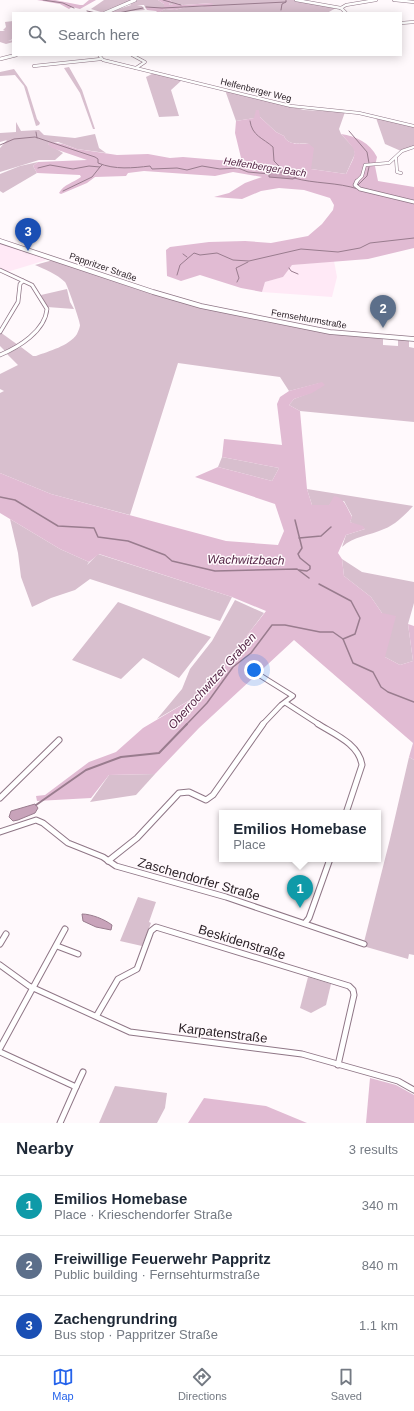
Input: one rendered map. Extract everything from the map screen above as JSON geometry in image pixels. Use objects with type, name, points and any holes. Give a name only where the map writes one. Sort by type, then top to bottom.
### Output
[{"type":"street","points":[[107,12],[135,0]]},
{"type":"street","points":[[296,0],[342,8],[345,12]]},
{"type":"street","points":[[342,8],[346,5],[376,0]]},
{"type":"street","points":[[394,0],[414,2]]},
{"type":"street","points":[[402,22],[414,22]]},
{"type":"street","points":[[0,59],[12,56]]},
{"type":"street","points":[[34,66],[100,59],[99,56]]},
{"type":"street","points":[[134,56],[145,62],[136,68]]},
{"type":"street","name":"Helfenberger Weg","points":[[100,59],[299,108],[359,113],[414,126]]},
{"type":"street","points":[[389,163],[402,151],[414,147]]},
{"type":"street","points":[[396,158],[396,166],[398,172],[400,173]]},
{"type":"street","points":[[396,166],[389,163],[365,165],[362,176],[355,183],[358,188],[367,191],[414,202]]},
{"type":"street","name":"Pappritzer Straße","points":[[0,241],[160,295],[201,306]]},
{"type":"street","points":[[0,270],[35,288],[48,309],[47,314],[35,334],[20,347],[0,355]]},
{"type":"street","points":[[0,332],[18,302],[20,284],[23,281]]},
{"type":"street","name":"Fernsehturmstraße","points":[[201,306],[330,332],[414,339]]},
{"type":"street","points":[[108,861],[121,853],[134,842],[179,793],[187,791],[206,800],[212,798],[227,774],[261,727],[283,703],[286,703],[294,696],[261,676]]},
{"type":"street","points":[[286,703],[350,744],[361,757],[362,765],[347,810]]},
{"type":"street","points":[[0,798],[59,740]]},
{"type":"street","name":"Zaschendorfer Straße","points":[[0,832],[36,820],[43,823],[68,843],[116,866],[226,897],[305,922],[364,944]]},
{"type":"street","points":[[305,922],[309,918],[329,862]]},
{"type":"street","name":"Beskidenstraße","points":[[97,1015],[118,979],[137,969],[151,931],[156,927],[349,986],[353,990],[354,995],[338,1064]]},
{"type":"street","points":[[0,1048],[66,929]]},
{"type":"street","points":[[0,944],[6,934]]},
{"type":"street","points":[[57,946],[78,954]]},
{"type":"street","name":"Karpatenstraße","points":[[0,965],[34,988],[97,1015],[130,1032],[302,1054],[398,1081],[414,1090]]},
{"type":"street","points":[[0,1052],[76,1087]]},
{"type":"street","points":[[60,1123],[83,1072]]},
{"type":"shaded area","points":[[37,0],[55,0],[83,5],[89,0],[96,0],[80,9],[72,7],[69,9],[60,4]]},
{"type":"shaded area","points":[[104,0],[134,0],[106,12],[91,9]]},
{"type":"shaded area","points":[[137,0],[158,0],[164,4],[164,7],[145,7],[144,5],[137,5],[142,6],[145,10],[110,12],[131,5],[130,4]]},
{"type":"shaded area","points":[[158,0],[170,0],[172,2],[169,4],[170,5],[176,3],[183,5],[212,3],[213,4],[211,4],[213,5],[212,7],[189,6],[175,10],[165,9],[160,12],[147,10],[145,7],[164,7],[164,4]]},
{"type":"shaded area","points":[[170,0],[296,0],[336,8],[329,12],[159,12],[165,9],[175,10],[189,6],[202,7],[212,3],[183,5],[176,3],[169,4],[172,2]]},
{"type":"shaded area","points":[[12,21],[12,39],[8,41],[12,40],[12,42],[6,44],[0,42],[0,31],[5,31],[3,30],[6,27],[5,22]]},
{"type":"shaded area","points":[[69,67],[82,90],[95,129],[93,129],[80,93],[64,68]]},
{"type":"shaded area","points":[[14,69],[27,87],[37,119],[40,123],[39,125],[36,126],[24,86],[15,75],[0,76],[0,72]]},
{"type":"shaded area","points":[[154,73],[182,80],[171,90],[179,116],[159,117],[146,77]]},
{"type":"shaded area","points":[[225,90],[304,110],[345,112],[339,129],[341,134],[354,148],[355,154],[346,174],[311,169],[309,144],[291,143],[284,136],[276,132],[260,117],[236,121]]},
{"type":"shaded area","points":[[256,110],[259,110],[260,117],[276,132],[284,136],[291,143],[309,144],[314,148],[311,169],[346,174],[354,156],[354,152],[351,145],[341,134],[357,138],[371,148],[377,157],[375,166],[378,181],[414,187],[414,248],[368,259],[292,265],[283,277],[265,282],[262,292],[241,288],[200,275],[181,281],[167,276],[166,250],[170,247],[209,242],[245,241],[271,243],[308,236],[322,224],[333,210],[334,205],[330,198],[304,190],[279,188],[261,191],[242,199],[214,197],[229,193],[245,183],[262,177],[233,172],[215,176],[144,171],[128,173],[126,176],[95,177],[87,183],[61,194],[59,193],[63,188],[81,177],[80,175],[37,173],[33,166],[38,162],[87,160],[52,148],[48,144],[50,142],[63,144],[77,149],[117,155],[148,154],[170,158],[183,157],[242,162],[235,133],[236,121],[254,118]]},
{"type":"shaded area","points":[[376,118],[414,127],[414,146],[401,151],[385,144]]},
{"type":"shaded area","points":[[16,122],[21,131],[39,130],[44,135],[75,138],[95,134],[99,148],[106,153],[77,149],[58,142],[48,144],[63,153],[55,160],[39,160],[0,172],[0,148],[7,140],[0,142],[0,133],[16,132]]},
{"type":"shaded area","points":[[38,162],[33,166],[37,173],[3,193],[0,191],[0,174],[20,166]]},
{"type":"shaded area","points":[[289,172],[299,175],[293,179],[269,177],[269,173]]},
{"type":"shaded area","points":[[0,243],[50,259],[7,272],[0,269]]},
{"type":"shaded area","points":[[53,260],[134,288],[213,310],[318,331],[349,336],[383,338],[383,345],[398,346],[398,340],[409,340],[409,347],[414,348],[414,422],[300,411],[289,405],[294,399],[312,392],[320,383],[289,391],[280,377],[178,363],[130,515],[51,494],[0,473],[0,393],[4,391],[0,389],[0,374],[18,365],[7,354],[21,347],[33,356],[53,350],[69,342],[77,334],[80,327],[76,310],[65,282],[54,274],[35,265]]},
{"type":"shaded area","points":[[334,261],[337,277],[332,297],[262,292],[265,282],[283,277],[292,265]]},
{"type":"shaded area","points":[[67,289],[70,302],[74,309],[47,307],[41,295]]},
{"type":"shaded area","points":[[0,332],[18,345],[5,351],[0,346]]},
{"type":"shaded area","points":[[322,382],[325,385],[312,393],[294,399],[289,405],[300,411],[307,489],[312,505],[329,505],[334,496],[340,498],[352,517],[350,522],[363,526],[365,529],[346,535],[338,553],[342,559],[344,576],[371,597],[382,613],[396,616],[385,657],[400,665],[413,661],[408,624],[414,626],[414,760],[409,757],[413,743],[294,640],[199,728],[155,774],[109,775],[91,798],[37,801],[36,796],[45,795],[89,762],[116,752],[143,728],[202,693],[266,611],[232,597],[99,554],[89,562],[60,549],[0,513],[0,473],[51,494],[226,541],[278,545],[284,531],[275,504],[195,477],[218,467],[272,481],[279,468],[222,457],[224,439],[282,445],[277,404],[280,397],[289,391]]},
{"type":"shaded area","points":[[222,457],[279,468],[272,481],[218,467]]},
{"type":"shaded area","points":[[307,489],[413,506],[392,525],[362,536],[342,547],[346,535],[365,529],[350,522],[352,516],[344,501],[329,505],[312,505]]},
{"type":"shaded area","points":[[10,519],[60,549],[89,562],[87,565],[98,554],[232,597],[220,621],[90,579],[75,590],[51,598],[32,607],[21,577],[18,553]]},
{"type":"shaded area","points":[[342,559],[362,572],[414,582],[414,603],[408,624],[413,661],[400,665],[385,657],[382,613],[371,597],[344,576]]},
{"type":"shaded area","points":[[235,600],[264,613],[202,693],[157,719],[182,689],[190,669],[212,641]]},
{"type":"shaded area","points":[[118,602],[211,637],[179,678],[143,658],[121,679],[72,660]]},
{"type":"shaded area","points":[[409,757],[414,760],[414,955],[409,954],[408,959],[363,946]]},
{"type":"shaded area","points":[[155,774],[136,795],[90,802],[109,775]]},
{"type":"shaded area","points":[[35,804],[38,808],[35,813],[13,821],[9,817],[11,811]]},
{"type":"shaded area","points":[[138,897],[156,902],[149,922],[151,923],[142,946],[120,941]]},
{"type":"shaded area","points":[[82,914],[93,916],[105,921],[112,925],[111,930],[96,927],[83,921]]},
{"type":"shaded area","points":[[308,977],[331,984],[326,1005],[311,1013],[300,1008]]},
{"type":"shaded area","points":[[370,1078],[396,1085],[414,1095],[414,1123],[366,1123]]},
{"type":"shaded area","points":[[115,1086],[167,1093],[165,1108],[157,1123],[99,1123]]},
{"type":"shaded area","points":[[204,1098],[266,1106],[307,1123],[188,1123]]},
{"type":"waterway","points":[[43,0],[63,3],[74,8]]},
{"type":"waterway","points":[[163,0],[181,5]]},
{"type":"waterway","points":[[146,7],[162,8],[286,2]]},
{"type":"waterway","points":[[281,10],[282,4],[286,2]]},
{"type":"waterway","points":[[123,12],[143,8]]},
{"type":"waterway","points":[[87,11],[92,12]]},
{"type":"waterway","points":[[250,121],[253,130],[258,136],[273,147],[274,161],[282,169],[283,173]]},
{"type":"waterway","points":[[349,131],[367,152],[369,163]]},
{"type":"waterway","name":"Helfenberger Bach","points":[[36,132],[37,138]]},
{"type":"waterway","name":"Helfenberger Bach","points":[[0,145],[14,139],[37,138]]},
{"type":"waterway","name":"Helfenberger Bach","points":[[37,138],[95,157],[98,159],[98,163],[117,168],[150,166],[152,169],[177,168],[187,170],[202,166],[220,169],[238,168],[248,172],[270,174]]},
{"type":"waterway","points":[[38,168],[50,165],[73,169],[89,166],[100,167]]},
{"type":"waterway","points":[[63,191],[92,177],[100,167]]},
{"type":"waterway","points":[[360,187],[358,185],[367,176],[369,167]]},
{"type":"waterway","name":"Helfenberger Bach","points":[[294,178],[342,185],[358,189]]},
{"type":"waterway","points":[[177,275],[180,265],[194,253],[200,255],[217,253],[233,260],[249,261],[301,249],[338,252],[360,248],[370,243],[414,238]]},
{"type":"waterway","points":[[183,254],[187,257]]},
{"type":"waterway","points":[[237,282],[239,278],[236,268],[248,262]]},
{"type":"waterway","points":[[289,268],[291,271],[298,274]]},
{"type":"waterway","name":"Wachwitzbach","points":[[0,497],[15,500],[58,526],[94,528],[98,537],[128,541],[165,555],[172,561],[215,571],[297,569],[309,578]]},
{"type":"waterway","points":[[295,520],[299,538]]},
{"type":"waterway","points":[[299,538],[321,536],[331,527]]},
{"type":"waterway","points":[[299,538],[302,548],[298,554],[300,558],[310,566],[310,569],[307,571],[299,570]]},
{"type":"waterway","name":"Wachwitzbach","points":[[319,584],[351,601],[360,618],[355,634],[343,639]]},
{"type":"waterway","name":"Oberrochwitzer Graben","points":[[186,725],[207,703],[233,667],[251,653],[272,625],[285,625],[320,632],[333,632],[343,639]]},
{"type":"waterway","name":"Wachwitzbach","points":[[343,639],[353,663],[373,672],[381,687],[388,692],[414,702]]},
{"type":"waterway","name":"Oberrochwitzer Graben","points":[[36,805],[86,770],[121,757],[159,753],[187,724]]},
{"type":"place","name":"Zachengrundring","points":[[28,251]]},
{"type":"place","name":"Freiwillige Feuerwehr Pappritz","points":[[383,328]]},
{"type":"place","name":"Emilios Homebase","points":[[300,908]]}]
